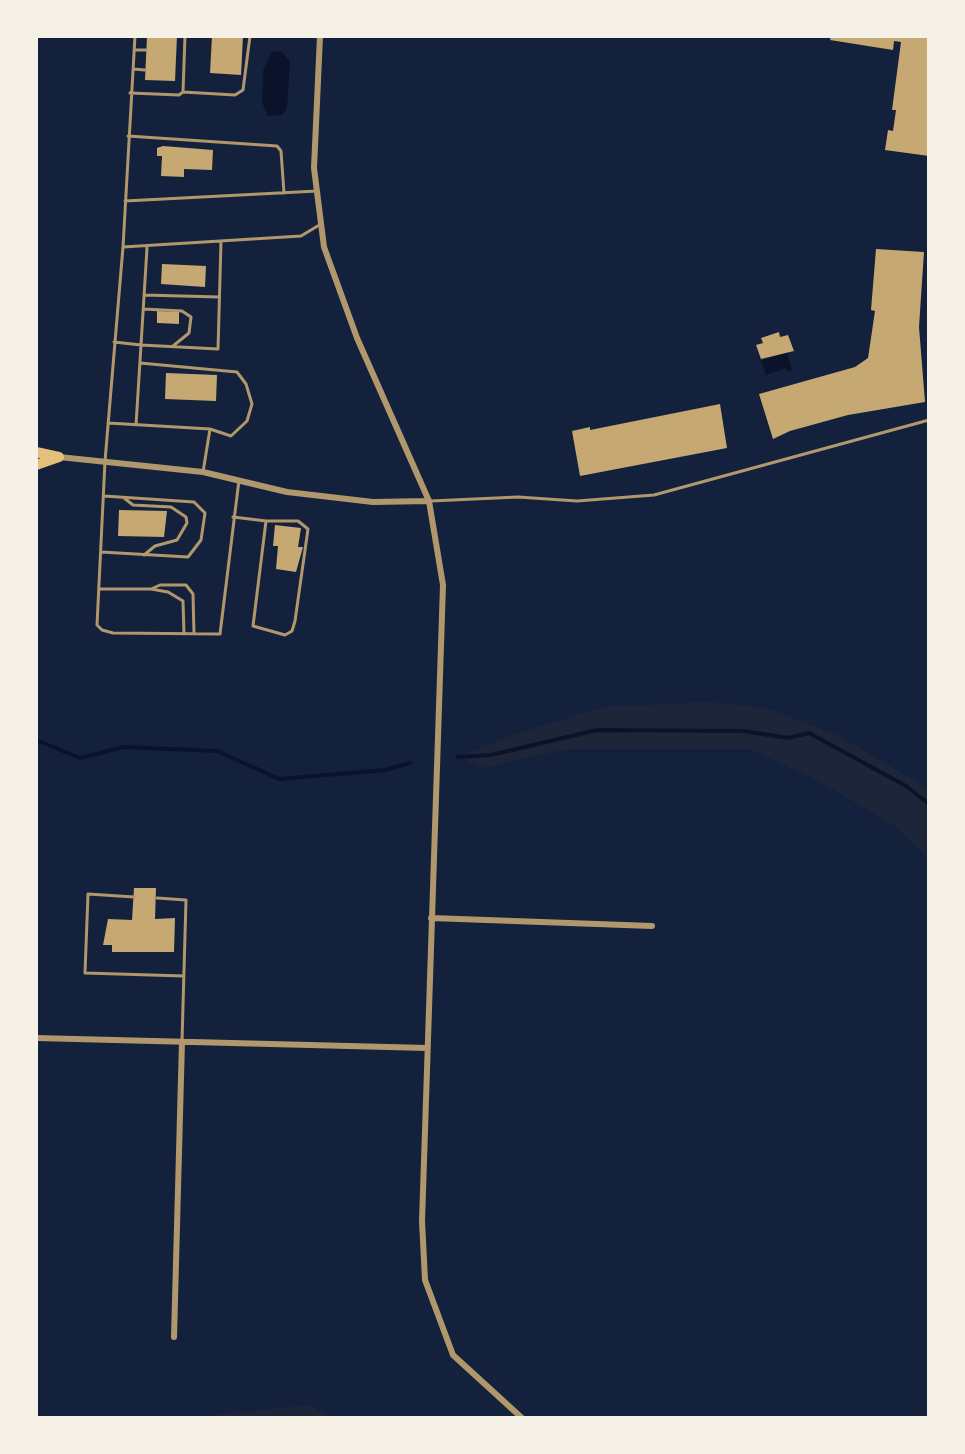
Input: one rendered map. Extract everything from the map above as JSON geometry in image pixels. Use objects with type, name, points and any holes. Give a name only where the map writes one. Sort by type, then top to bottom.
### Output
[{"type":"main road","points":[[36,452],[59,457]]},
{"type":"main road","points":[[36,465],[59,457]]},
{"type":"street","points":[[320,36],[314,168],[324,247],[357,338],[429,501],[443,585],[422,1221],[425,1280],[453,1355],[522,1418]]},
{"type":"street","points":[[59,457],[203,472],[287,492],[373,502],[429,501]]},
{"type":"street","points":[[431,918],[652,926]]},
{"type":"street","points":[[36,1038],[427,1048]]},
{"type":"street","points":[[174,1337],[182,1041]]},
{"type":"lane","points":[[135,36],[123,247],[105,461],[97,625],[102,630],[113,633],[220,634],[239,480]]},
{"type":"lane","points":[[183,92],[185,36]]},
{"type":"lane","points":[[130,93],[235,95],[243,90],[250,36]]},
{"type":"lane","points":[[134,50],[146,50]]},
{"type":"lane","points":[[176,52],[184,54]]},
{"type":"lane","points":[[132,69],[145,70]]},
{"type":"lane","points":[[175,71],[183,71]]},
{"type":"lane","points":[[128,136],[277,146],[281,151],[284,193]]},
{"type":"lane","points":[[125,201],[317,191]]},
{"type":"lane","points":[[123,247],[301,236],[321,224]]},
{"type":"lane","points":[[114,342],[218,349],[221,242]]},
{"type":"lane","points":[[136,425],[147,246]]},
{"type":"lane","points":[[144,295],[219,297]]},
{"type":"lane","points":[[143,309],[182,311],[191,317],[189,333],[173,346]]},
{"type":"lane","points":[[108,423],[210,429],[231,436],[247,421],[252,404],[246,384],[237,372],[140,363]]},
{"type":"lane","points":[[429,501],[518,497],[577,501],[654,495],[929,420]]},
{"type":"lane","points":[[203,472],[210,429]]},
{"type":"lane","points":[[101,552],[188,557],[201,540],[205,513],[194,502],[104,496]]},
{"type":"lane","points":[[124,497],[133,505],[171,507],[186,517],[187,523],[177,540],[155,546],[144,555]]},
{"type":"lane","points":[[233,517],[298,521],[308,529],[292,631],[285,635],[253,626],[266,521]]},
{"type":"lane","points":[[151,589],[177,583],[190,588],[194,634]]},
{"type":"lane","points":[[99,589],[168,592],[183,601],[184,634]]},
{"type":"lane","points":[[134,897],[88,894],[85,973],[184,976]]},
{"type":"lane","points":[[157,898],[186,900],[182,1041]]},
{"type":"shaded area","points":[[281,51],[290,61],[287,108],[282,115],[268,116],[262,103],[263,71],[272,52]]},
{"type":"shaded area","points":[[787,352],[792,371],[787,372],[786,368],[766,375],[761,361]]},
{"type":"shaded area","points":[[709,702],[770,709],[839,736],[929,789],[929,860],[897,827],[815,779],[750,749],[566,749],[482,768],[458,757],[518,733],[605,707]]},
{"type":"shaded area","points":[[309,1405],[333,1418],[188,1418]]},
{"type":"building","points":[[147,36],[177,36],[175,81],[145,80]]},
{"type":"building","points":[[212,36],[243,36],[241,75],[210,73]]},
{"type":"building","points":[[831,36],[929,36],[929,156],[885,150],[888,130],[893,131],[896,110],[892,110],[901,42],[894,41],[893,50],[830,40]]},
{"type":"building","points":[[157,148],[213,150],[212,170],[184,169],[184,177],[161,176],[162,156],[157,156]]},
{"type":"building","points":[[876,249],[924,252],[919,327],[925,402],[848,415],[790,431],[773,439],[759,394],[855,367],[868,358],[875,311],[871,310]]},
{"type":"building","points":[[162,264],[206,266],[205,287],[161,284]]},
{"type":"building","points":[[157,311],[179,312],[179,324],[157,323]]},
{"type":"building","points":[[779,332],[780,337],[788,335],[794,351],[761,359],[756,345],[763,343],[761,338]]},
{"type":"building","points":[[166,373],[217,375],[216,401],[165,399]]},
{"type":"building","points":[[720,404],[727,448],[580,476],[572,431]]},
{"type":"building","points":[[119,510],[167,511],[164,537],[118,536]]},
{"type":"building","points":[[275,525],[301,528],[298,547],[303,547],[296,572],[276,569],[278,546],[273,546]]},
{"type":"building","points":[[134,888],[156,888],[155,919],[175,918],[174,952],[112,952],[112,945],[103,945],[108,919],[132,920]]},
{"type":"waterway","points":[[458,757],[491,755],[597,730],[744,731],[788,738],[809,733],[906,786],[929,804]]},
{"type":"waterway","points":[[36,740],[80,758],[124,747],[217,751],[279,779],[385,770],[410,763]]}]
